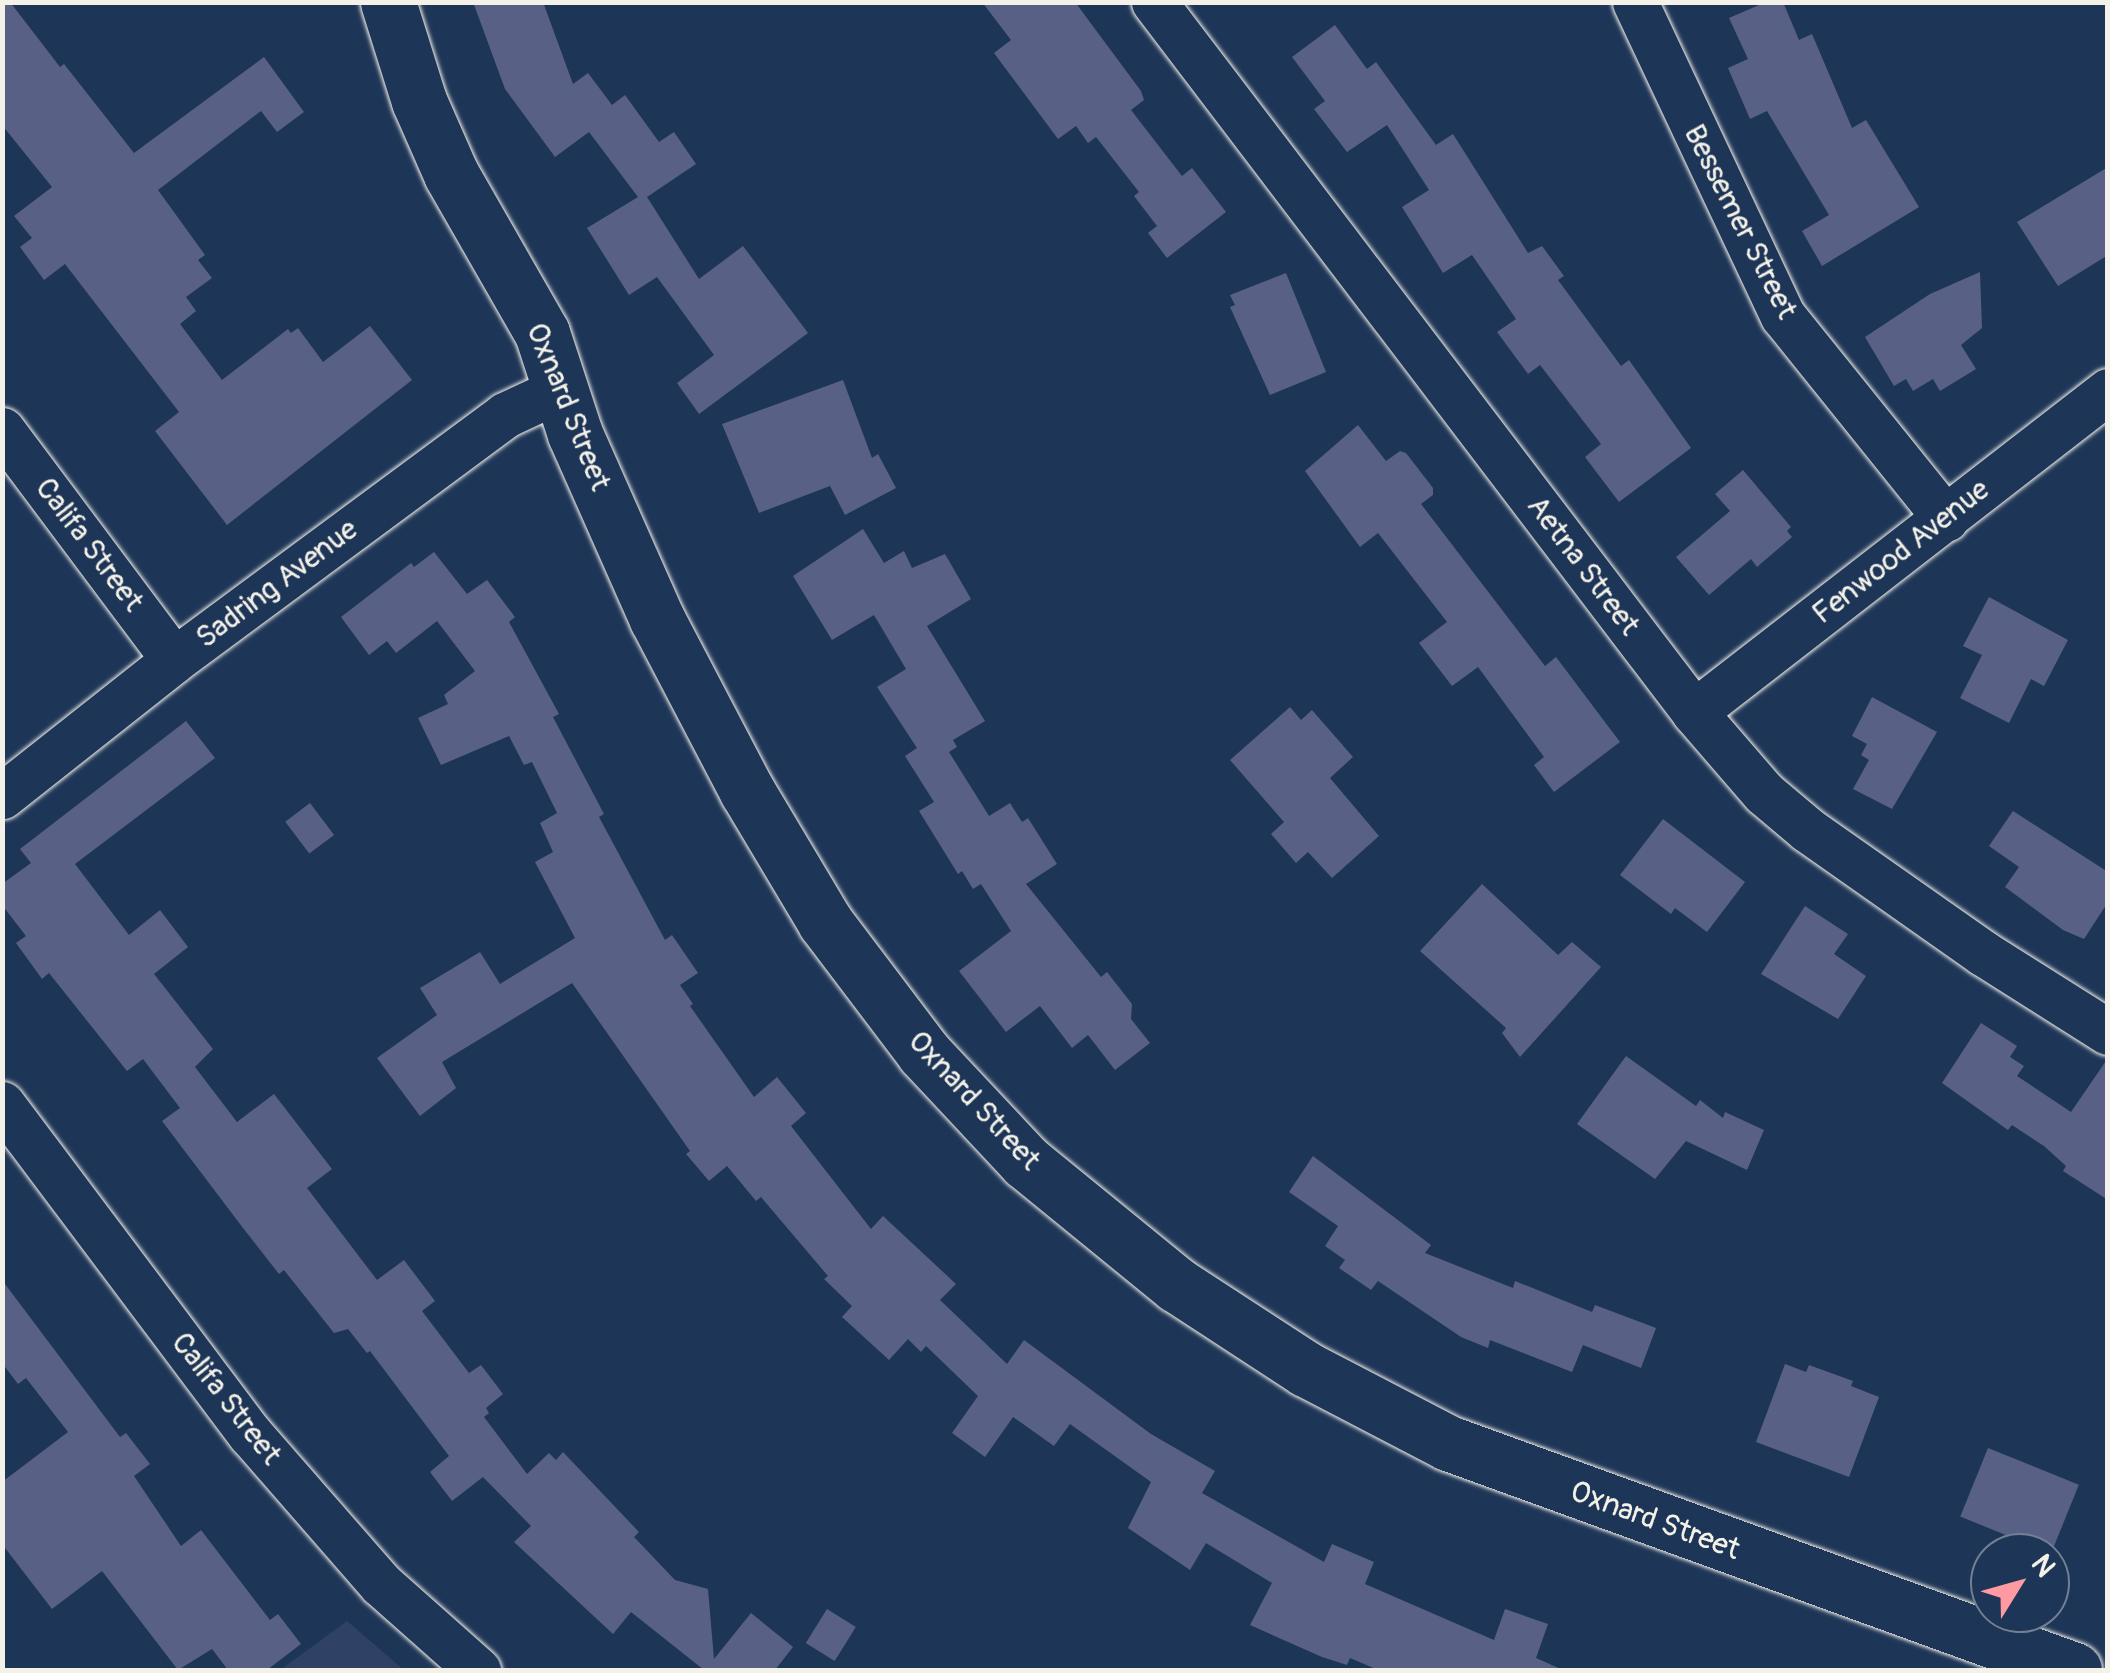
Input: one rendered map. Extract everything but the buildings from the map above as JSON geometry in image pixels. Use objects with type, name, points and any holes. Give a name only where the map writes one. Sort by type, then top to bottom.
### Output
[{"type":"street","name":"Oxnard Street","points":[[388,2],[419,101],[452,174],[542,333],[575,434],[657,619],[747,791],[825,922],[924,1052],[1026,1162],[1110,1234],[1178,1285],[1306,1369],[1448,1443],[2074,1670]]},
{"type":"street","name":"Aetna Street","points":[[1154,2],[1694,712],[1764,793],[1808,830],[1983,952],[2108,1032]]},
{"type":"street","name":"Bessemer Street","points":[[1635,2],[1783,316],[1946,519]]},
{"type":"street","name":"Sadring Avenue","points":[[2,796],[174,660],[505,414],[562,388]]},
{"type":"street","name":"Fenwood Avenue","points":[[1694,712],[2108,391]]},
{"type":"street","name":"Califa Street","points":[[2,430],[174,660]]},
{"type":"street","name":"Califa Street","points":[[2,1104],[250,1434],[382,1584],[478,1670]]},
{"type":"shaded area","points":[[347,1621],[404,1670],[280,1670]]}]
